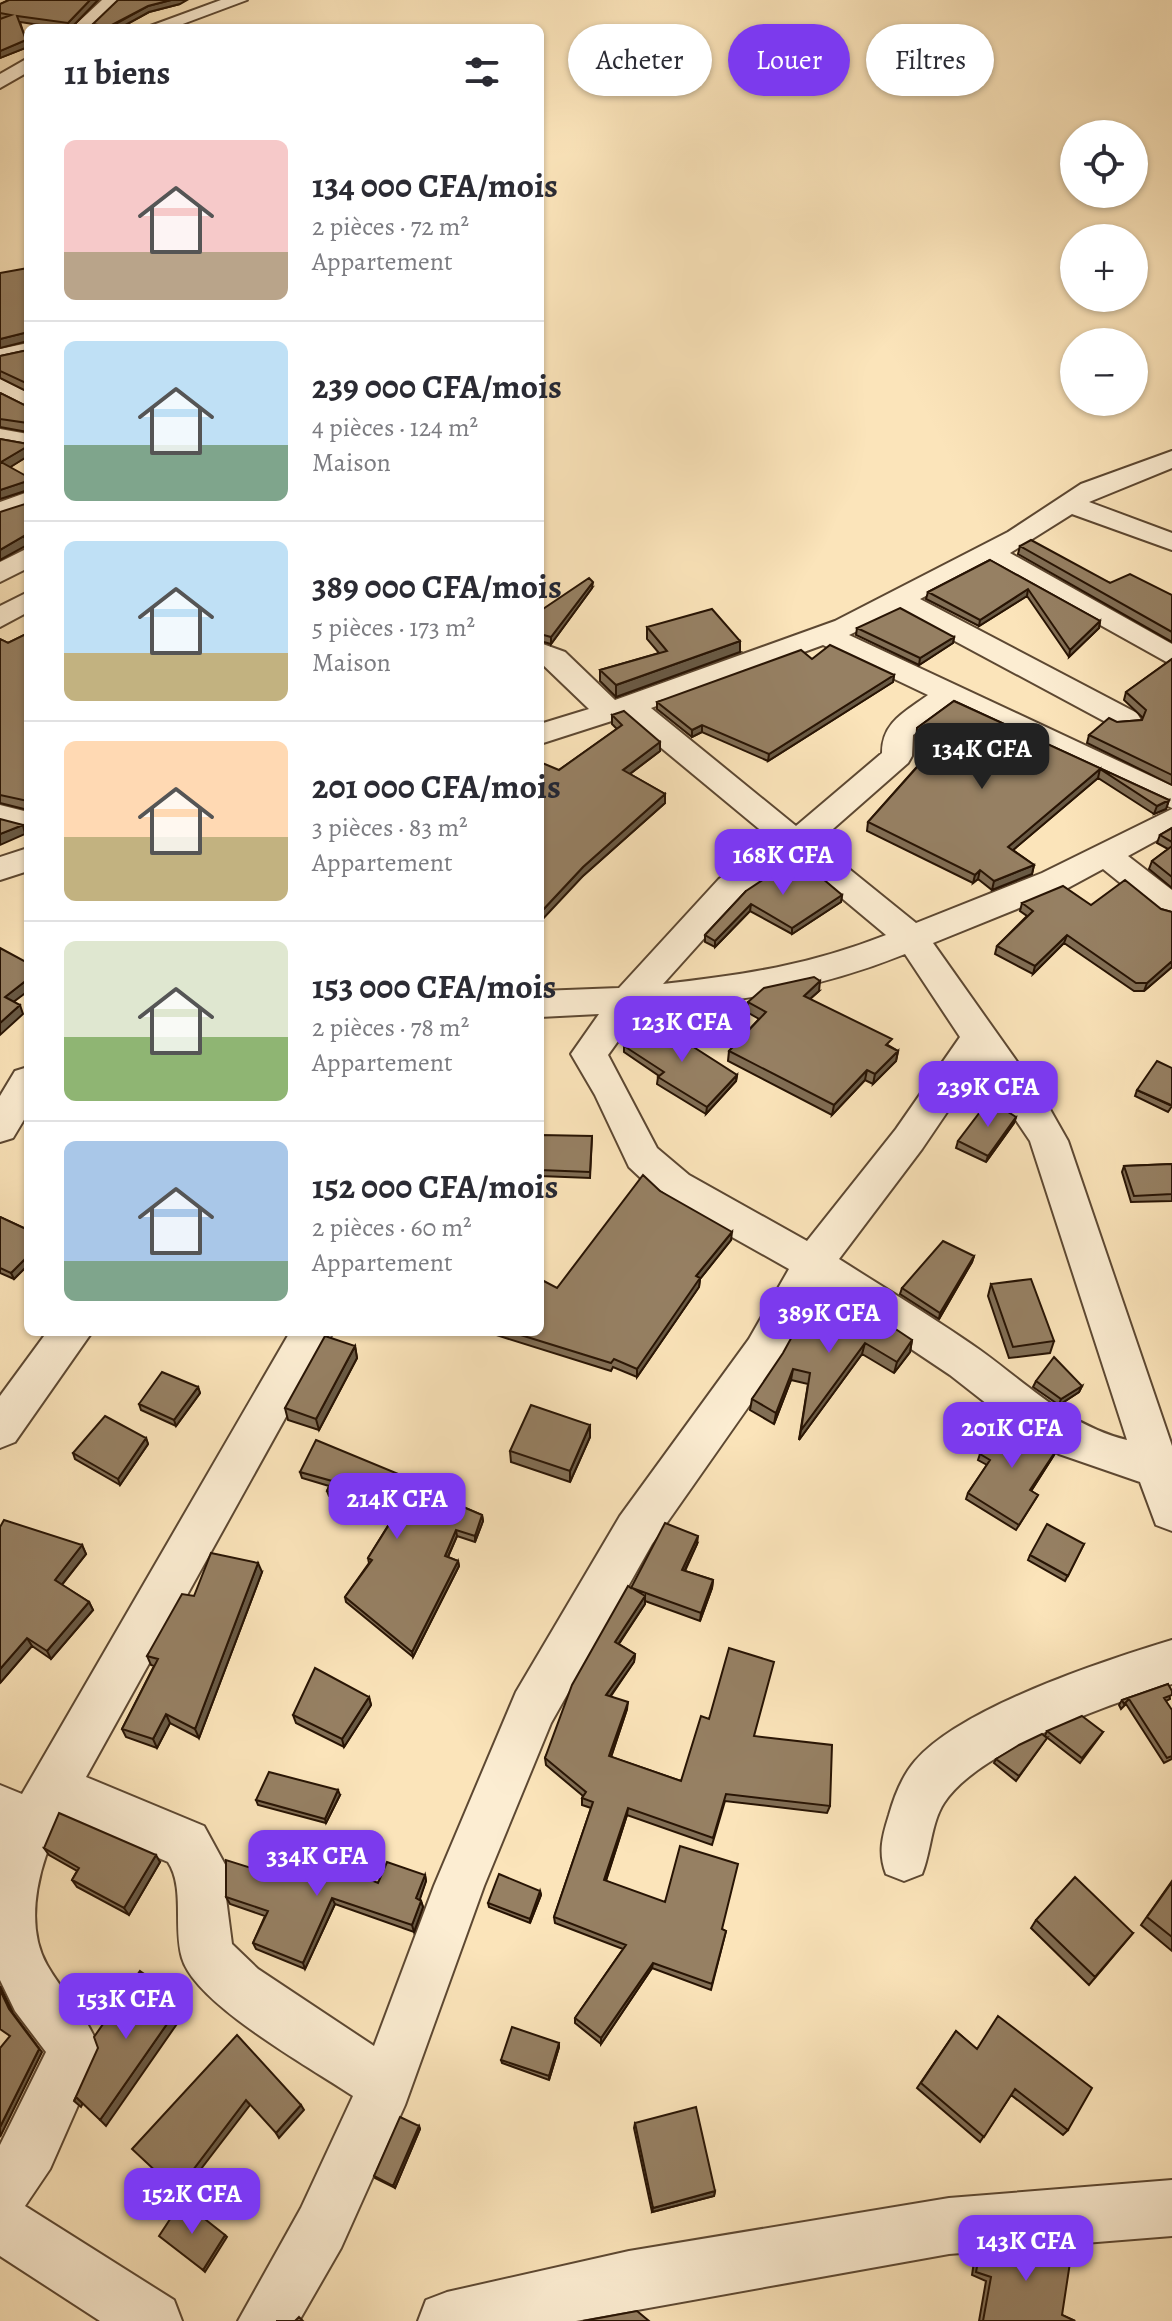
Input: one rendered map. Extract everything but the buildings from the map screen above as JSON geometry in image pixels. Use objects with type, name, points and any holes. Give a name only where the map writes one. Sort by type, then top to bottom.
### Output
[{"type":"street","points":[[85,24],[112,0]]},
{"type":"street","points":[[169,24],[239,6]]},
{"type":"street","points":[[0,356],[24,351]]},
{"type":"street","points":[[0,386],[24,401]]},
{"type":"street","points":[[0,437],[24,441]]},
{"type":"street","points":[[544,733],[825,635],[902,601],[933,581],[991,553],[1067,503],[1120,476],[1172,459]]},
{"type":"street","points":[[0,512],[24,502]]},
{"type":"street","points":[[1067,503],[1172,542]]},
{"type":"street","points":[[991,553],[1172,656]]},
{"type":"street","points":[[0,574],[24,559]]},
{"type":"street","points":[[902,601],[1126,720]]},
{"type":"street","points":[[0,618],[24,603]]},
{"type":"street","points":[[825,635],[1172,798]]},
{"type":"street","points":[[544,654],[555,658],[912,938],[1034,1114],[1049,1141],[1172,1511]]},
{"type":"street","points":[[949,694],[901,729],[897,736],[897,756],[795,844],[731,887],[628,1000],[589,1054],[612,1092],[642,1157],[675,1186],[813,1263],[965,1363],[1039,1420],[1074,1441],[1110,1455],[1158,1467]]},
{"type":"street","points":[[0,815],[24,821]]},
{"type":"street","points":[[544,1004],[628,1000],[759,986],[839,967],[1107,856],[1172,819]]},
{"type":"street","points":[[1107,856],[1172,907]]},
{"type":"street","points":[[0,869],[24,860]]},
{"type":"street","points":[[267,2321],[321,2228],[386,2086],[459,1886],[533,1708],[636,1530],[764,1351],[813,1263],[909,1139],[979,1037]]},
{"type":"street","points":[[0,1128],[24,1088]]},
{"type":"street","points":[[0,1429],[68,1336]]},
{"type":"street","points":[[0,2195],[30,2149],[74,2053],[69,2036],[33,1991],[19,1967],[11,1915],[12,1878],[29,1808],[310,1336]]},
{"type":"street","points":[[904,1856],[914,1806],[932,1778],[957,1753],[1134,1673],[1172,1662]]},
{"type":"street","points":[[29,1808],[186,1844],[203,1870],[201,1898],[207,1956],[239,1988],[386,2086]]},
{"type":"street","points":[[447,2321],[629,2280],[949,2226],[1172,2208]]},
{"type":"street","points":[[0,2223],[153,2321]]}]
